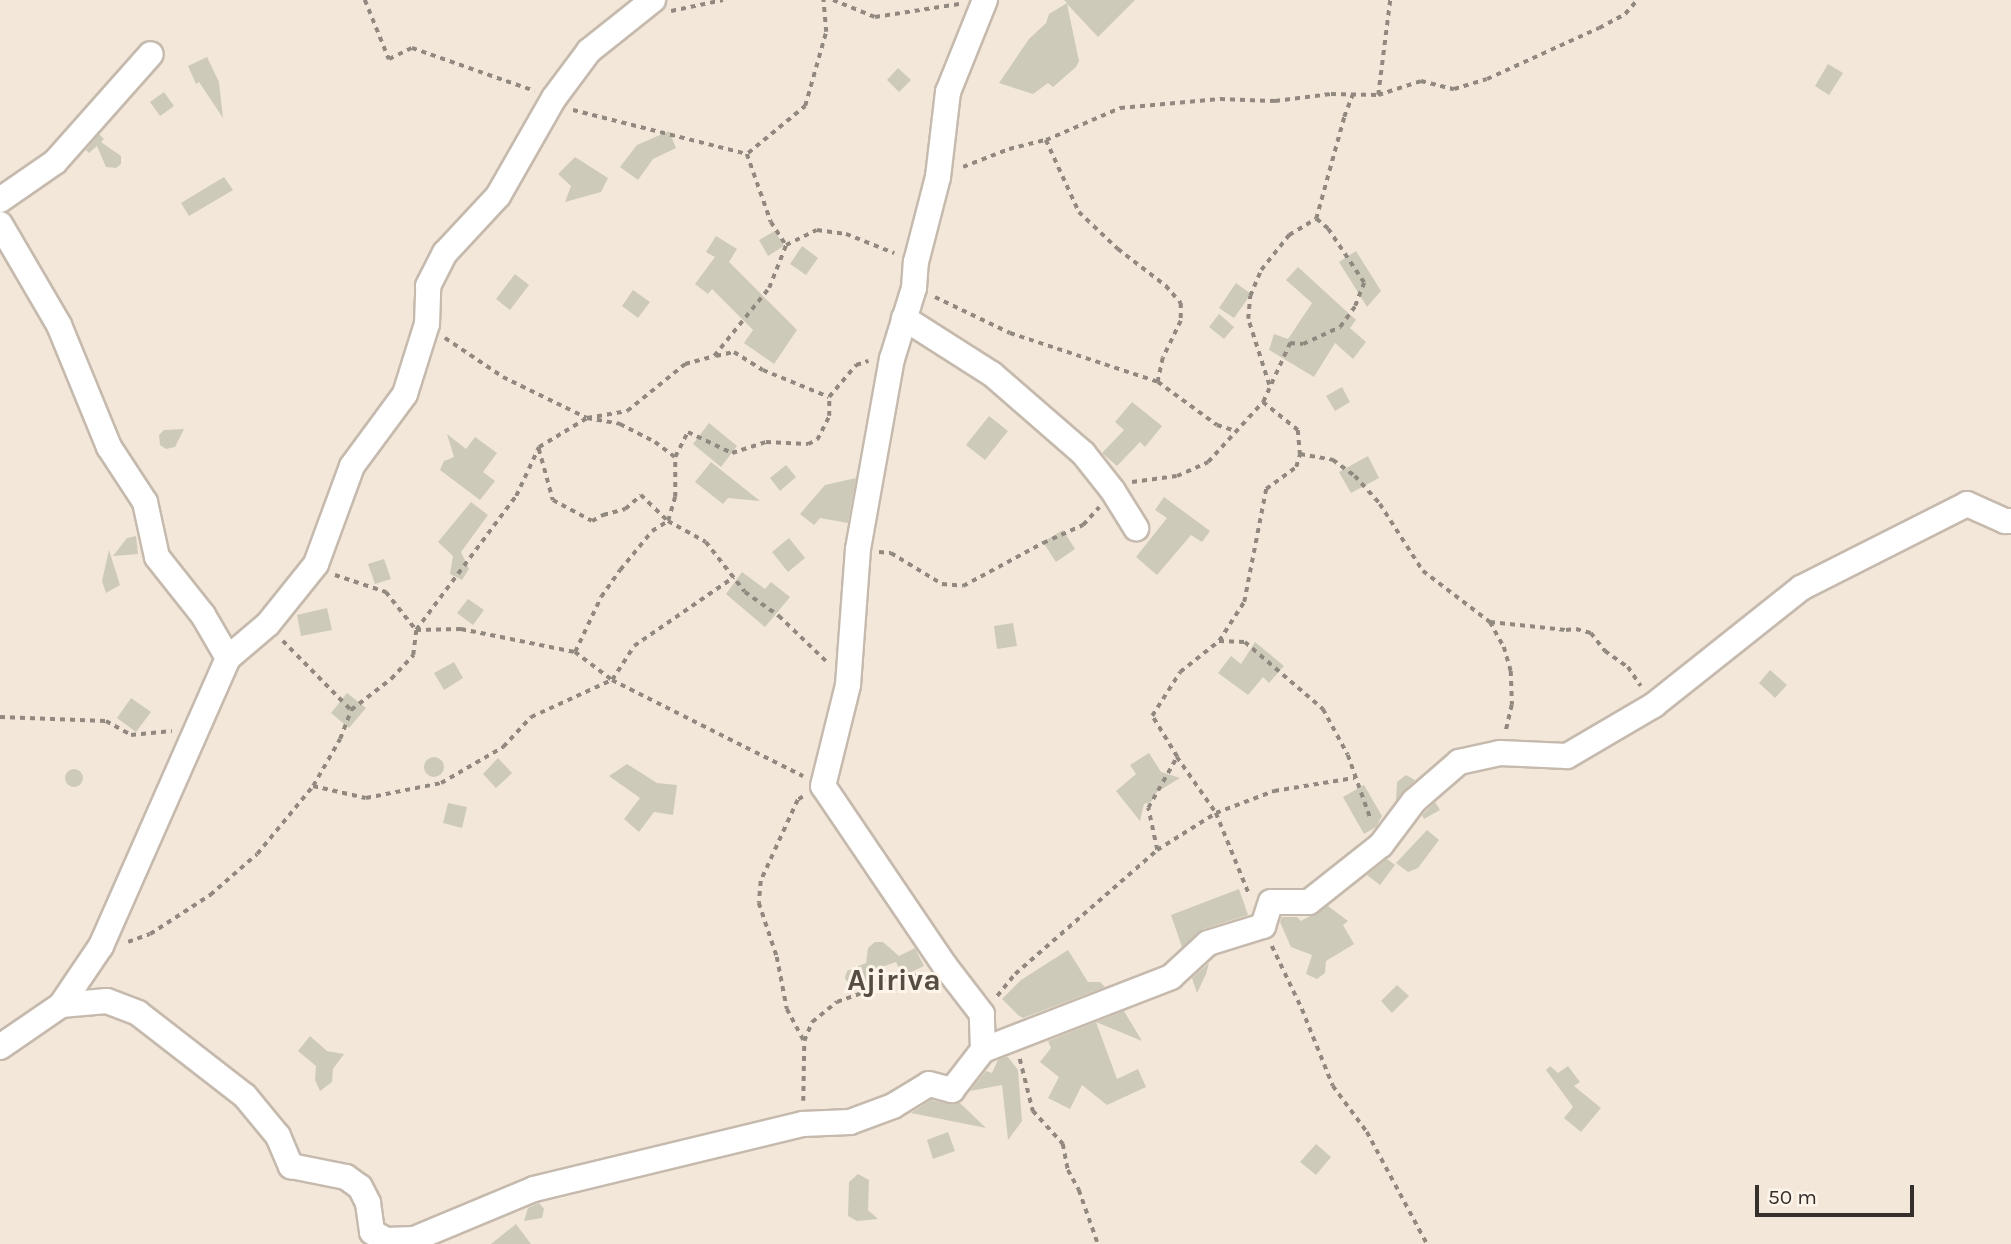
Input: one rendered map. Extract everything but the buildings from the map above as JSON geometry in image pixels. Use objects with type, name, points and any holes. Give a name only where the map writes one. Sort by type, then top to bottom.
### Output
[{"type":"street","points":[[0,1047],[61,1005],[101,946],[228,658],[268,624],[316,565],[352,466],[405,394],[427,324],[428,286],[444,253],[498,196],[554,98],[589,51],[653,0]]},
{"type":"street","points":[[983,1050],[982,1014],[944,966],[824,786],[848,685],[858,550],[892,359],[914,288],[916,262],[938,177],[948,92],[985,0]]},
{"type":"street","points":[[0,200],[55,162],[151,54]]},
{"type":"street","points":[[0,225],[59,325],[109,447],[145,502],[157,557],[203,615],[228,658]]},
{"type":"street","points":[[904,318],[992,374],[1083,453],[1113,491],[1136,528]]},
{"type":"street","points":[[61,1005],[107,1001],[138,1013],[245,1096],[278,1136],[291,1166],[346,1177],[360,1187],[368,1203],[372,1231],[386,1240],[414,1239],[534,1189],[803,1124],[850,1122],[893,1106],[929,1084],[952,1090],[983,1050],[1171,977],[1208,943],[1263,926],[1271,902],[1310,902],[1381,845],[1414,801],[1460,762],[1500,753],[1567,756],[1654,705],[1801,588],[1967,504],[2005,521],[2011,521]]},
{"type":"path","points":[[365,0],[389,59],[412,48],[554,98],[571,109],[747,154]]},
{"type":"path","points":[[631,15],[646,16],[723,0]]},
{"type":"path","points":[[747,154],[805,106],[826,32],[823,0]]},
{"type":"path","points":[[833,0],[875,17],[985,0]]},
{"type":"path","points":[[1378,95],[1390,0]]},
{"type":"path","points":[[938,177],[1009,149],[1046,140],[1130,106],[1220,99],[1304,100],[1353,93],[1378,95],[1421,81],[1454,89],[1487,79],[1599,28],[1625,14],[1637,0]]},
{"type":"path","points":[[1269,386],[1248,319],[1250,296],[1261,270],[1289,235],[1316,219],[1353,93]]},
{"type":"path","points":[[1046,140],[1079,212],[1118,249],[1166,286],[1181,303],[1181,321],[1163,358],[1158,383]]},
{"type":"path","points":[[747,154],[771,222],[786,245]]},
{"type":"path","points":[[858,550],[891,553],[942,584],[963,586],[1042,543],[1083,525],[1113,491],[1137,479],[1159,480],[1209,462],[1263,402],[1290,344],[1303,344],[1340,327],[1355,306],[1364,284],[1328,229],[1316,219]]},
{"type":"path","points":[[714,356],[769,288],[786,245],[817,230],[846,234],[916,262]]},
{"type":"path","points":[[914,288],[1010,333],[1158,383],[1217,425],[1236,431]]},
{"type":"path","points":[[427,324],[462,352],[587,418],[620,424],[676,457]]},
{"type":"path","points":[[101,946],[122,944],[150,934],[210,895],[257,854],[313,786],[340,739],[351,710],[391,678],[413,655],[416,630],[516,496],[539,447],[587,418],[627,411],[685,364],[734,352],[763,370],[829,397]]},
{"type":"path","points":[[575,652],[601,597],[620,570],[652,531],[668,521],[675,497],[676,457],[688,432],[732,453],[766,442],[808,444],[817,440],[829,416],[829,397],[856,365],[879,356],[892,359]]},
{"type":"path","points":[[1263,402],[1297,430],[1300,454],[1296,467],[1266,489],[1244,602],[1219,641],[1180,672],[1152,716],[1216,813],[1333,1086],[1367,1132],[1427,1244]]},
{"type":"path","points":[[539,447],[553,500],[592,522],[603,514],[625,509],[641,495],[668,521],[706,541],[745,592],[779,616],[848,685]]},
{"type":"path","points":[[1300,454],[1333,460],[1356,476],[1380,504],[1423,570],[1490,622],[1504,647],[1511,671],[1512,705],[1500,753]]},
{"type":"path","points":[[316,565],[337,576],[386,593],[416,630]]},
{"type":"path","points":[[313,786],[366,798],[441,783],[503,747],[531,717],[612,680],[634,646],[734,577]]},
{"type":"path","points":[[1490,622],[1576,629],[1591,633],[1605,651],[1628,667],[1654,705]]},
{"type":"path","points":[[268,624],[351,710]]},
{"type":"path","points":[[416,630],[461,629],[575,652],[612,680],[824,786]]},
{"type":"path","points":[[1219,641],[1245,642],[1323,709],[1348,755],[1354,778],[1381,845]]},
{"type":"path","points":[[0,717],[106,721],[131,735],[197,728]]},
{"type":"path","points":[[1157,850],[1148,808],[1178,757]]},
{"type":"path","points":[[982,1014],[1015,974],[1157,850],[1216,813],[1274,791],[1354,778]]},
{"type":"path","points":[[804,1041],[787,1009],[777,957],[759,903],[761,881],[798,800],[824,786]]},
{"type":"path","points":[[803,1124],[804,1041],[812,1022],[837,1002],[867,991],[889,978],[906,980],[944,966]]},
{"type":"path","points":[[1019,1056],[1032,1111],[1063,1144],[1068,1170],[1079,1190],[1098,1244]]},
{"type":"district","name":"Ajiriva","points":[[894,980]]}]
